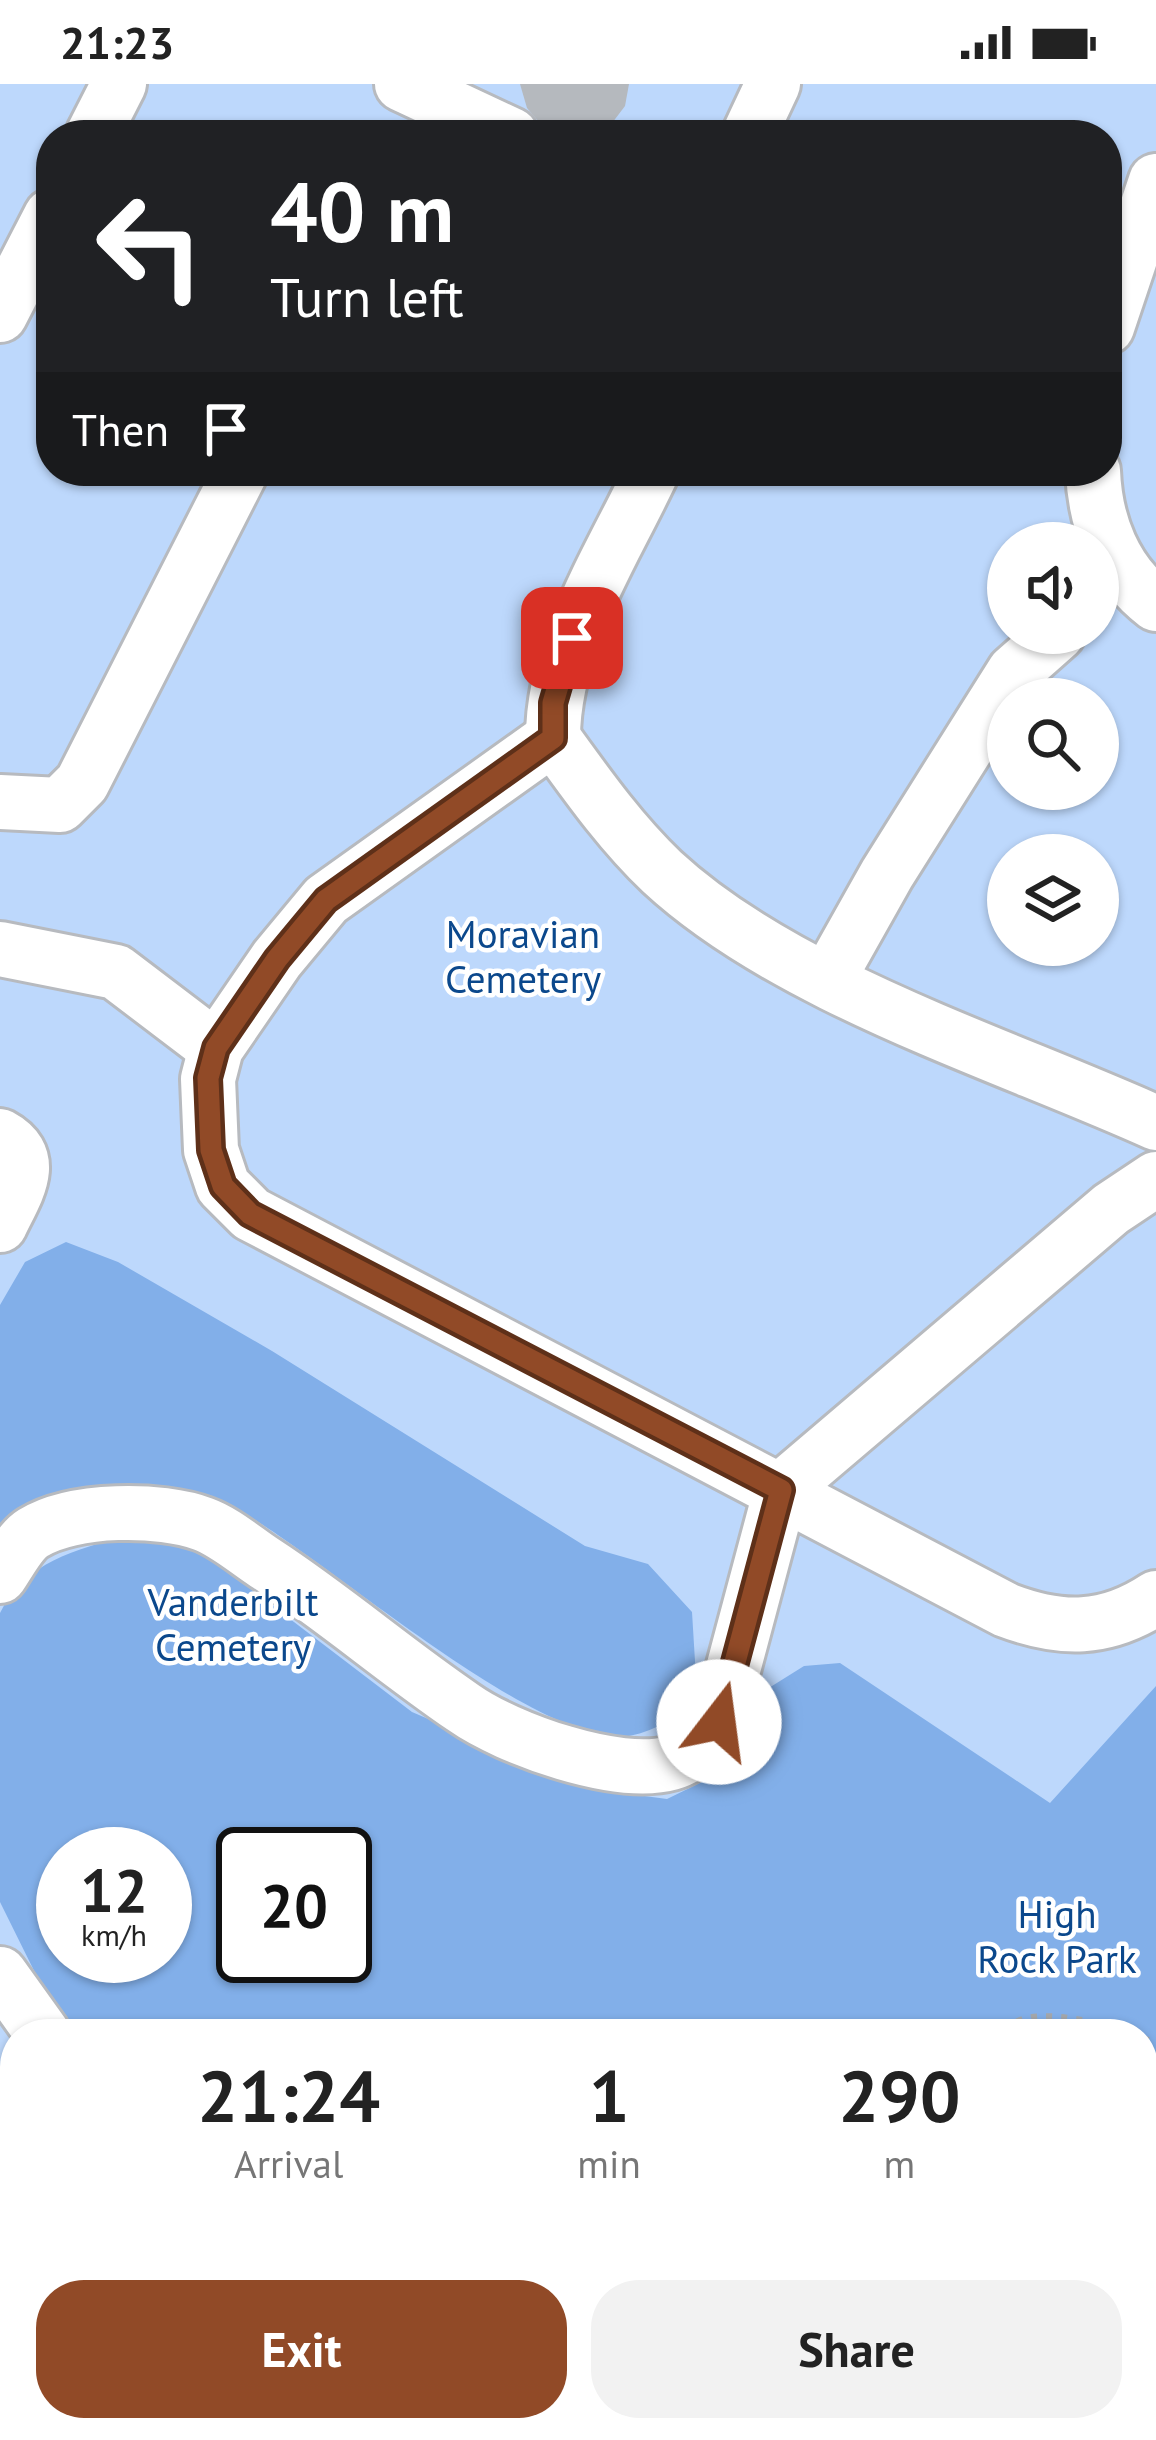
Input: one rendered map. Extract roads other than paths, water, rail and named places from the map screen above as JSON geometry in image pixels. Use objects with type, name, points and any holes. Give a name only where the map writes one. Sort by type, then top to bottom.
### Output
[{"type":"lane","points":[[101,120],[119,84]]},
{"type":"lane","points":[[756,120],[772,84]]},
{"type":"lane","points":[[1122,300],[1156,181]]},
{"type":"lane","points":[[0,315],[36,246]]},
{"type":"lane","points":[[0,802],[60,805],[82,783],[234,486]]},
{"type":"lane","points":[[645,486],[572,638],[553,703],[553,738],[610,816],[664,873],[737,930],[828,980],[1156,1123]]},
{"type":"lane","points":[[1095,486],[1100,521],[1126,592]]},
{"type":"lane","points":[[828,980],[887,874],[1014,672],[1034,654]]},
{"type":"lane","points":[[553,738],[326,900],[277,959],[216,1048],[208,1078],[211,1150],[223,1186],[250,1214],[1006,1610],[1044,1624],[1086,1626],[1128,1616],[1156,1598]]},
{"type":"lane","points":[[0,949],[116,972],[216,1048]]},
{"type":"lane","points":[[0,1136],[18,1150],[24,1175],[0,1225]]},
{"type":"lane","points":[[0,1576],[32,1533],[105,1515],[172,1514],[208,1526],[303,1588],[468,1712],[578,1758],[610,1766],[671,1763],[697,1750],[719,1722],[781,1490],[1111,1209],[1156,1179]]},
{"type":"lane","points":[[0,1974],[32,2019]]},
{"type":"park label","name":"Moravian Cemetery","points":[[523,956]]},
{"type":"park label","name":"Vanderbilt Cemetery","points":[[233,1624]]},
{"type":"park label","name":"High Rock Park","points":[[1057,1936]]}]
